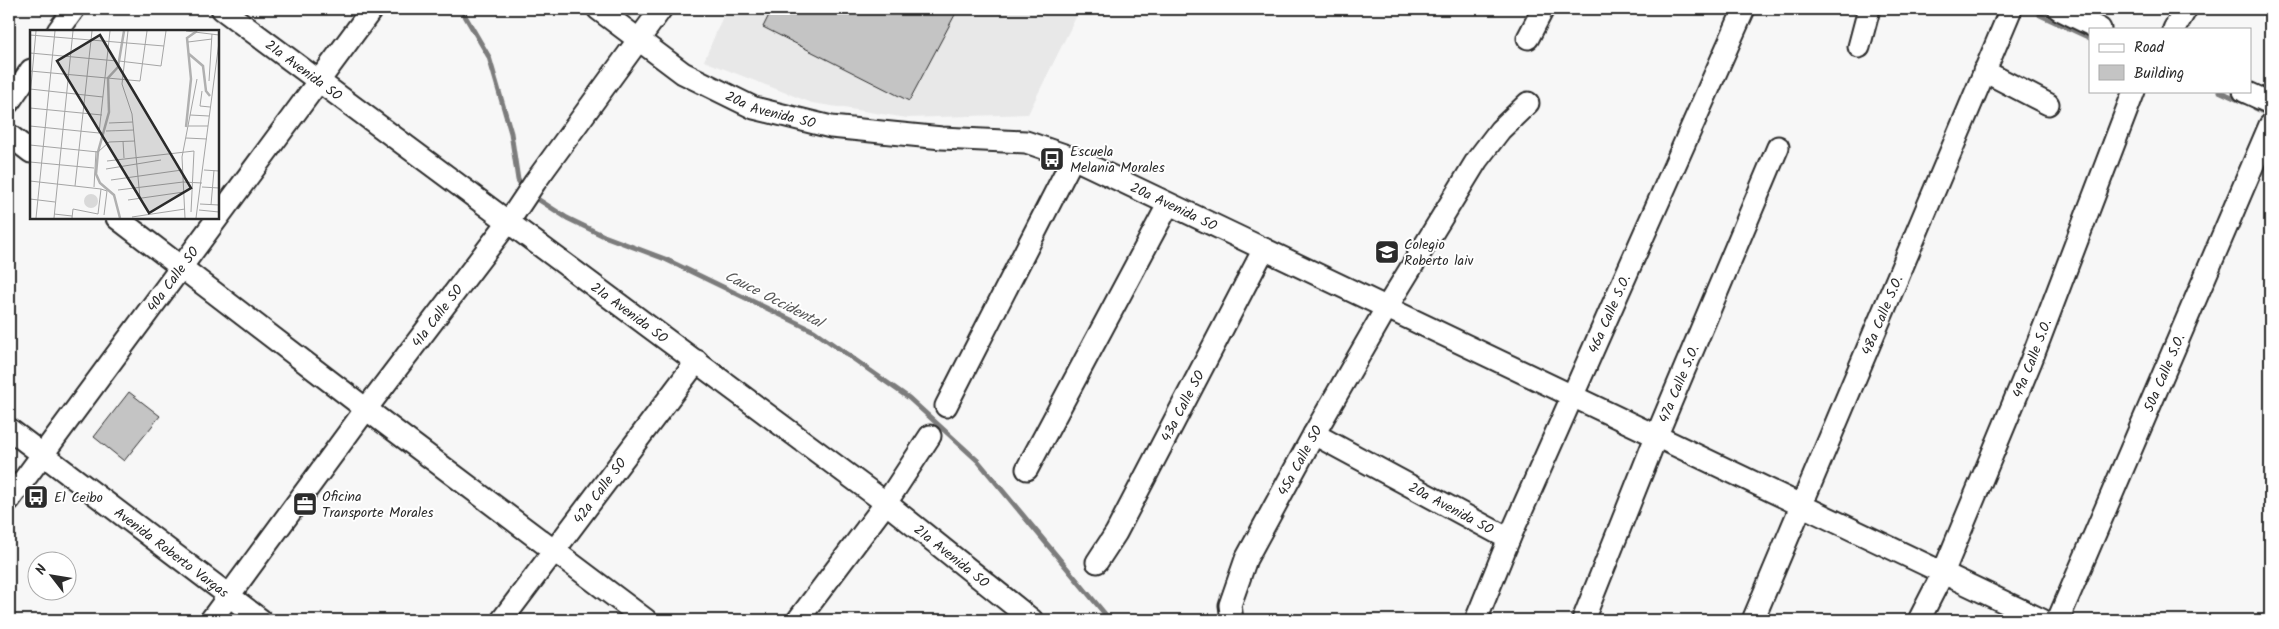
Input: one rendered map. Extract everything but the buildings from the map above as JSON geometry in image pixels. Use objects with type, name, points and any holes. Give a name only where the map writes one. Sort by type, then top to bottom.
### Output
[{"type":"street","points":[[59,30],[74,9]]},
{"type":"street","name":"21a Avenida SO","points":[[222,9],[886,503],[1032,620]]},
{"type":"street","name":"40a Calle SO","points":[[219,216],[372,9]]},
{"type":"street","name":"20a Avenida SO","points":[[598,9],[683,73],[754,108],[831,127],[942,138],[1026,142],[1073,158],[1168,205],[1387,307],[1573,398],[2042,620]]},
{"type":"street","name":"41a Calle SO","points":[[210,620],[366,409],[509,221],[521,201],[661,9]]},
{"type":"street","points":[[1528,38],[1543,9]]},
{"type":"street","name":"46a Calle S.O.","points":[[1476,620],[1509,539],[1744,9]]},
{"type":"street","points":[[1859,47],[1868,13],[1866,9]]},
{"type":"street","name":"48a Calle S.O.","points":[[1753,620],[2011,9]]},
{"type":"street","points":[[2059,9],[2098,28]]},
{"type":"street","points":[[2175,28],[2186,9]]},
{"type":"street","points":[[9,102],[30,71]]},
{"type":"street","points":[[1984,71],[2048,104]]},
{"type":"street","name":"49a Calle S.O.","points":[[1919,620],[1943,573],[2031,361],[2134,92]]},
{"type":"street","points":[[2246,92],[2270,102]]},
{"type":"street","name":"45a Calle SO","points":[[1232,620],[1230,605],[1246,559],[1314,434],[1387,307],[1477,160],[1500,130],[1528,103]]},
{"type":"street","name":"50a Calle S.O.","points":[[2058,620],[2270,126]]},
{"type":"street","points":[[9,135],[30,151]]},
{"type":"street","name":"47a Calle S.O.","points":[[1583,620],[1656,437],[1778,148]]},
{"type":"street","points":[[946,406],[1073,158]]},
{"type":"street","points":[[1027,469],[1168,205]]},
{"type":"street","points":[[119,219],[366,409],[646,620]]},
{"type":"street","name":"40a Calle SO","points":[[9,500],[217,219]]},
{"type":"street","name":"43a Calle SO","points":[[1097,562],[1116,533],[1264,249]]},
{"type":"street","name":"42a Calle SO","points":[[502,620],[697,361]]},
{"type":"street","name":"Avenida Roberto Vargas","points":[[9,429],[261,620]]},
{"type":"street","name":"20a Avenida SO","points":[[1314,434],[1509,539]]},
{"type":"street","points":[[798,620],[886,503],[930,436]]},
{"type":"shaded area","points":[[726,9],[1080,9],[1028,114],[907,118],[812,103],[704,61]]},
{"type":"waterway","name":"Cauce Occidental","points":[[461,9],[489,57],[511,133],[518,180],[524,189]]},
{"type":"waterway","points":[[2040,15],[2089,38]]},
{"type":"waterway","points":[[2221,92],[2243,102]]},
{"type":"waterway","points":[[2255,108],[2270,115]]},
{"type":"waterway","name":"Cauce Occidental","points":[[533,196],[567,218],[604,236],[665,259],[814,331],[909,398],[978,461],[1110,620]]},
{"type":"place","name":"Escuela Melania Morales","points":[[1052,159]]},
{"type":"place","name":"Colegio Roberto laiv","points":[[1387,252]]},
{"type":"place","name":"El Ceibo","points":[[36,497]]},
{"type":"place","name":"Oficina Transporte Morales","points":[[305,504]]}]
